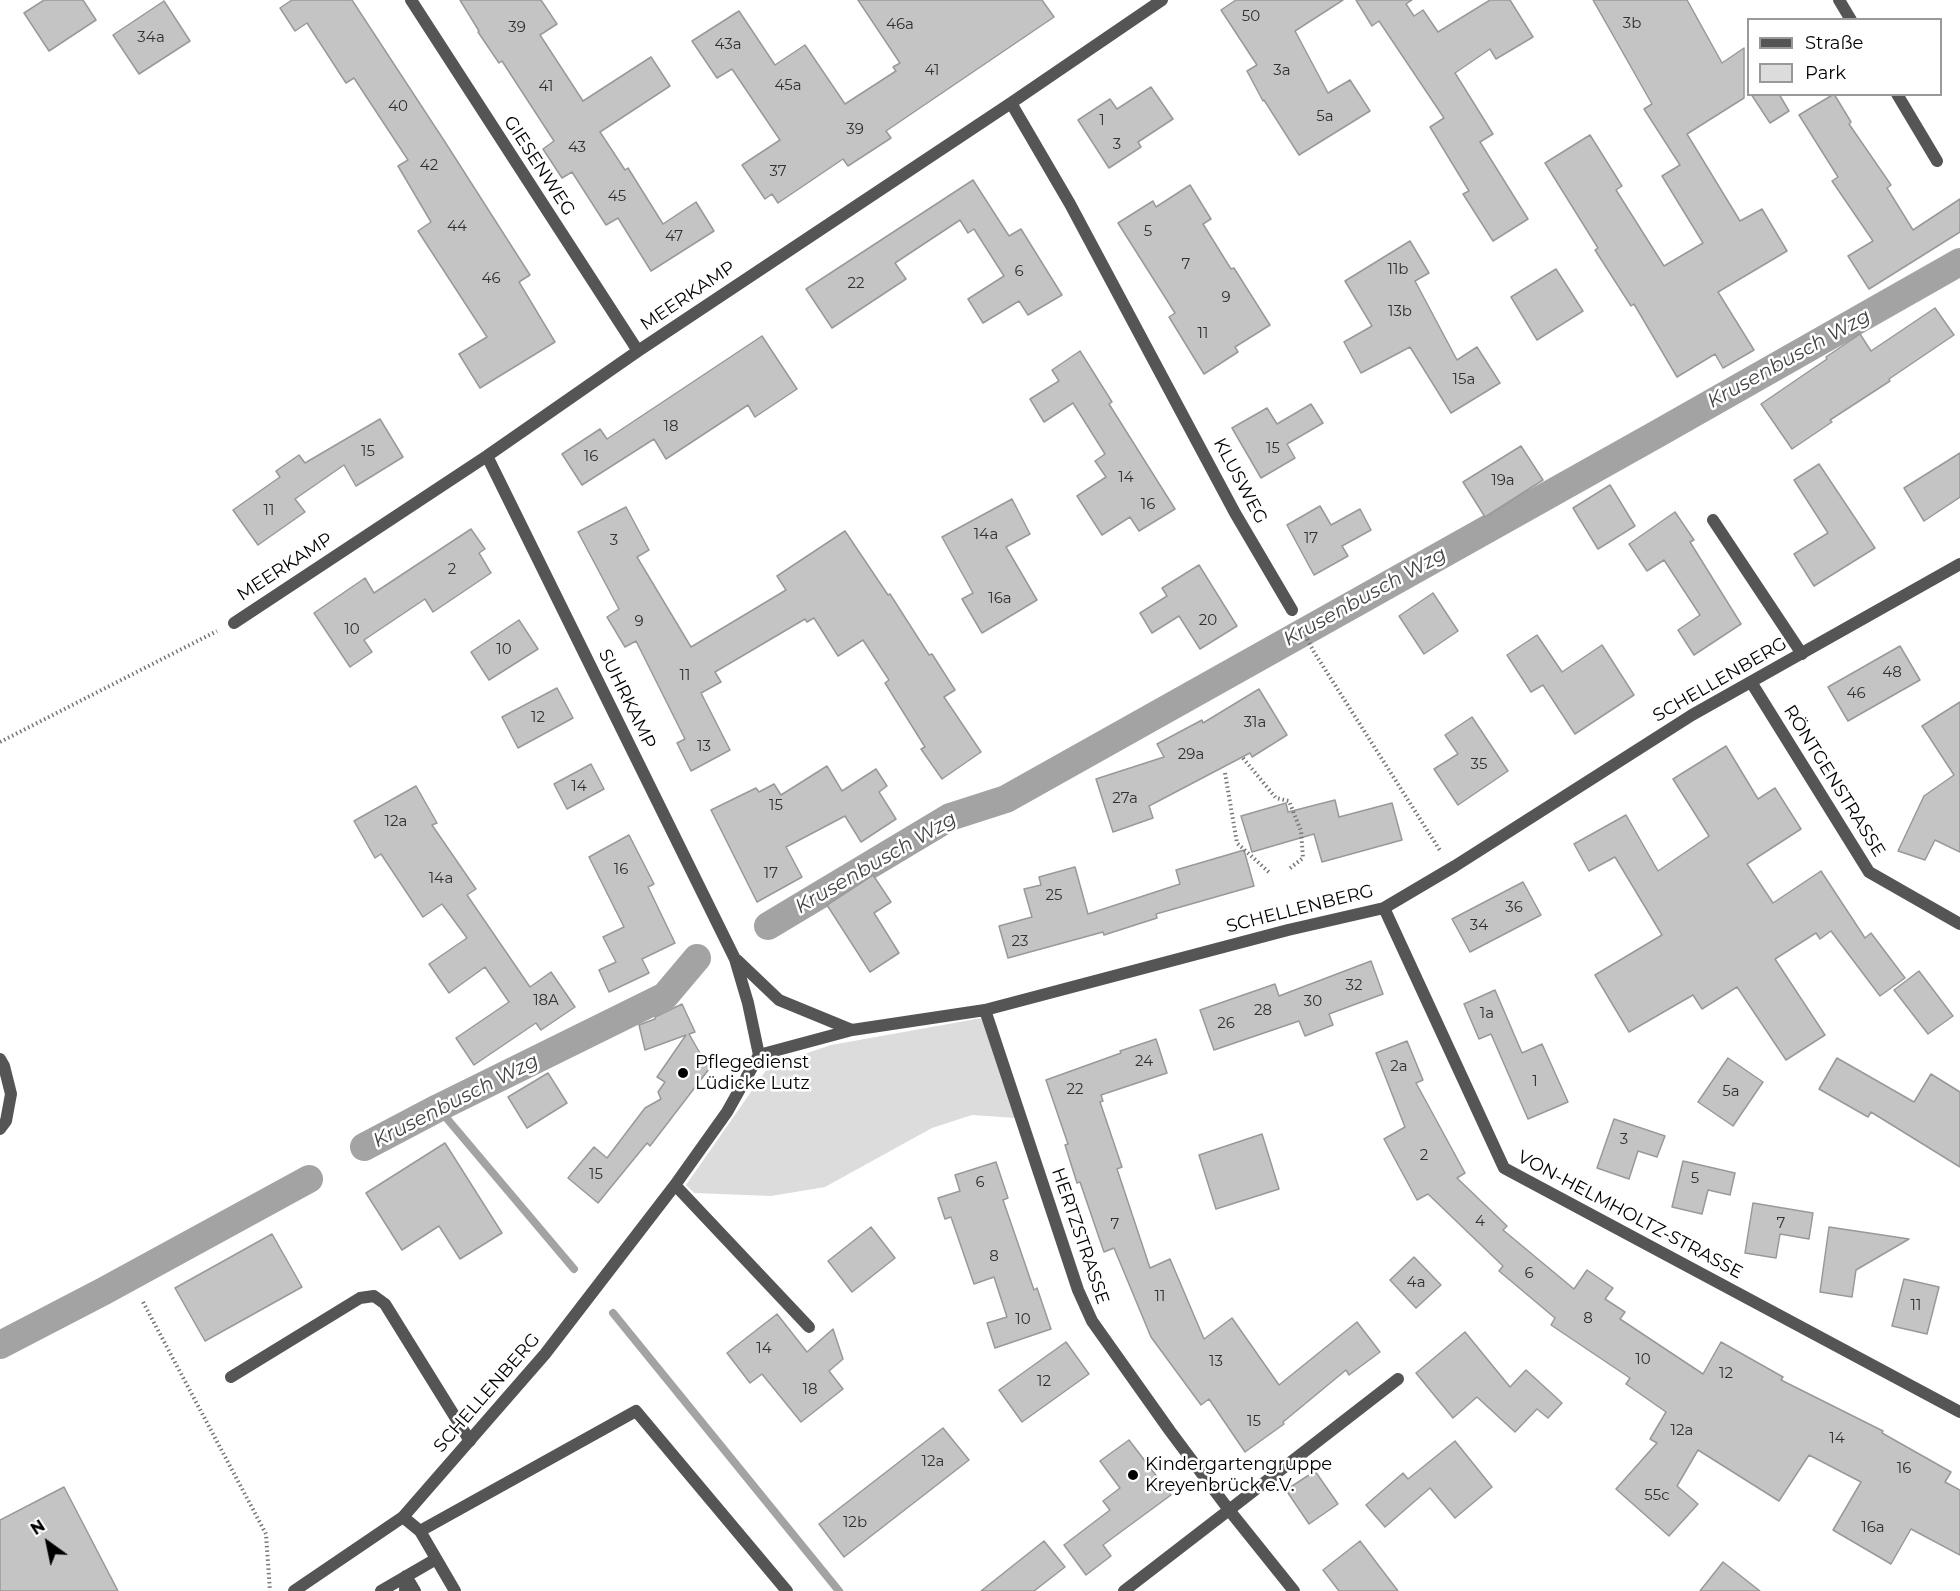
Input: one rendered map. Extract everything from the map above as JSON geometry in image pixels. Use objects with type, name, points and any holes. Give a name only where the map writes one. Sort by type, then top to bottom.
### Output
[{"type":"street","name":"GIESENWEG","points":[[411,0],[638,351]]},
{"type":"street","name":"MEERKAMP","points":[[234,623],[487,456],[638,351],[1162,0]]},
{"type":"street","points":[[1839,0],[1850,18]]},
{"type":"street","points":[[1898,96],[1937,161]]},
{"type":"street","name":"KLUSWEG","points":[[1011,103],[1070,204],[1235,513],[1292,610]]},
{"type":"street","name":"SUHRKAMP","points":[[487,456],[735,959],[748,1003],[759,1055]]},
{"type":"street","points":[[1713,520],[1802,654]]},
{"type":"street","name":"SCHELLENBERG","points":[[294,1591],[403,1516],[470,1441],[573,1319],[675,1185],[728,1112],[759,1055],[852,1030],[985,1010],[1288,930],[1384,908],[1455,866],[1692,715],[1960,564]]},
{"type":"street","name":"RÖNTGENSTRASSE","points":[[1751,682],[1869,872],[1960,924]]},
{"type":"street","name":"VON-HELMHOLTZ-STRASSE","points":[[1384,908],[1503,1168],[1960,1412]]},
{"type":"street","name":"SUHRKAMP","points":[[735,959],[779,1000],[852,1030]]},
{"type":"street","name":"HERTZSTRASSE","points":[[985,1010],[1075,1279],[1092,1321],[1229,1510],[1294,1591]]},
{"type":"street","points":[[0,1059],[11,1094],[6,1121],[0,1129]]},
{"type":"street","points":[[675,1185],[809,1327]]},
{"type":"street","points":[[231,1377],[360,1298],[374,1296],[385,1304],[470,1441]]},
{"type":"street","points":[[1124,1591],[1398,1379]]},
{"type":"street","points":[[420,1531],[636,1412],[787,1591]]},
{"type":"street","points":[[403,1516],[420,1531],[455,1591]]},
{"type":"street","points":[[381,1591],[436,1559]]},
{"type":"street","points":[[405,1591],[406,1576]]},
{"type":"street","points":[[406,1576],[416,1591]]},
{"type":"path","points":[[1292,610],[1314,652],[1442,852],[1455,866]]},
{"type":"path","points":[[0,742],[234,623]]},
{"type":"path","points":[[1244,758],[1276,798],[1289,801],[1301,831],[1303,858],[1289,869]]},
{"type":"path","points":[[1225,773],[1237,843],[1271,874]]},
{"type":"path","points":[[143,1302],[266,1534],[270,1591]]},
{"type":"green space","points":[[982,1018],[1016,1118],[972,1115],[932,1128],[825,1187],[771,1196],[694,1193],[686,1185],[769,1066],[831,1045]]},
{"type":"building","points":[[44,0],[83,0],[96,20],[49,51],[24,13]]},
{"type":"building","points":[[292,0],[352,0],[530,275],[519,282],[555,342],[480,388],[459,354],[487,337],[418,231],[431,222],[398,166],[408,160],[354,78],[346,83],[307,23],[295,31],[280,8]]},
{"type":"building","points":[[460,0],[541,0],[557,24],[540,35],[583,101],[651,57],[670,86],[600,132],[625,170],[628,168],[663,224],[696,202],[714,231],[651,271],[618,218],[606,225],[572,172],[562,178],[543,149],[554,141],[502,61],[499,63],[478,32]]},
{"type":"building","points":[[858,0],[1042,0],[1054,17],[886,131],[891,138],[848,166],[843,159],[778,203],[772,194],[765,199],[742,165],[780,140],[732,69],[717,78],[692,41],[739,11],[775,65],[805,45],[845,104],[896,71],[893,67],[900,63]]},
{"type":"building","points":[[1236,0],[1343,0],[1295,31],[1328,93],[1350,80],[1370,111],[1299,155],[1263,101],[1247,71],[1257,65],[1221,10]]},
{"type":"building","points":[[1356,0],[1412,0],[1406,4],[1414,16],[1423,10],[1438,32],[1490,0],[1510,0],[1533,37],[1496,59],[1490,49],[1455,73],[1493,134],[1480,142],[1528,219],[1493,241],[1463,194],[1469,191],[1430,127],[1444,118],[1379,21],[1372,26]]},
{"type":"building","points":[[1593,0],[1687,0],[1722,63],[1744,48],[1744,98],[1687,134],[1740,221],[1762,209],[1787,251],[1718,292],[1754,350],[1723,368],[1715,354],[1677,377],[1634,304],[1631,306],[1595,250],[1598,248],[1545,163],[1590,135],[1622,186],[1616,190],[1664,266],[1703,243],[1662,176],[1680,165],[1644,109],[1652,104]]},
{"type":"building","points":[[164,1],[190,41],[139,74],[113,35]]},
{"type":"building","points":[[1151,87],[1173,119],[1138,142],[1141,147],[1109,168],[1078,120],[1110,99],[1117,109]]},
{"type":"building","points":[[1752,96],[1780,96],[1789,111],[1770,123]]},
{"type":"building","points":[[1831,96],[1835,96],[1851,122],[1849,124],[1891,185],[1887,188],[1913,230],[1960,199],[1960,232],[1869,289],[1848,256],[1873,241],[1832,181],[1838,177],[1799,115]]},
{"type":"building","points":[[973,180],[1009,236],[1021,229],[1062,295],[1028,315],[1019,301],[983,323],[968,299],[1004,276],[974,229],[968,233],[960,220],[895,263],[906,279],[832,328],[806,289]]},
{"type":"building","points":[[1190,185],[1211,219],[1203,224],[1270,325],[1235,347],[1238,352],[1204,374],[1169,317],[1175,313],[1118,223],[1153,201],[1156,207]]},
{"type":"building","points":[[1410,241],[1429,273],[1415,281],[1457,360],[1477,347],[1500,383],[1451,413],[1410,347],[1361,373],[1344,342],[1372,326],[1345,281]]},
{"type":"building","points":[[1556,269],[1583,311],[1537,340],[1511,297]]},
{"type":"building","points":[[1935,308],[1954,335],[1830,420],[1832,422],[1792,449],[1761,404],[1860,334],[1871,351]]},
{"type":"building","points":[[762,336],[797,389],[755,417],[748,405],[666,459],[654,439],[582,485],[562,454],[600,429],[607,439]]},
{"type":"building","points":[[1080,351],[1112,402],[1109,404],[1175,509],[1139,531],[1130,517],[1102,535],[1077,496],[1106,477],[1095,461],[1105,454],[1073,403],[1044,422],[1030,399],[1059,381],[1052,370]]},
{"type":"building","points":[[1311,404],[1323,423],[1287,444],[1295,458],[1261,478],[1232,428],[1267,408],[1277,424]]},
{"type":"building","points":[[380,419],[403,457],[356,486],[344,465],[295,499],[305,512],[258,545],[233,510],[280,477],[276,471],[299,455],[305,463]]},
{"type":"building","points":[[1521,446],[1543,480],[1485,517],[1463,482]]},
{"type":"building","points":[[1960,453],[1960,497],[1924,521],[1904,488]]},
{"type":"building","points":[[1819,464],[1875,548],[1814,586],[1794,554],[1828,533],[1794,480]]},
{"type":"building","points":[[1610,485],[1635,526],[1598,549],[1573,508]]},
{"type":"building","points":[[1012,499],[1030,534],[1006,547],[1037,600],[982,633],[962,599],[973,593],[942,537]]},
{"type":"building","points":[[1320,506],[1331,525],[1360,509],[1371,530],[1342,546],[1348,556],[1314,575],[1287,525]]},
{"type":"building","points":[[626,507],[649,550],[637,557],[691,647],[786,590],[777,576],[845,531],[955,690],[944,697],[981,752],[942,779],[921,749],[925,747],[885,683],[889,680],[863,640],[838,656],[814,618],[807,622],[805,619],[715,672],[721,682],[701,693],[730,750],[691,771],[677,743],[685,739],[636,641],[625,647],[607,617],[619,609],[578,532]]},
{"type":"building","points":[[1675,512],[1694,540],[1690,542],[1741,624],[1694,655],[1678,630],[1700,615],[1664,560],[1647,571],[1629,544]]},
{"type":"building","points":[[471,529],[485,549],[479,553],[491,573],[433,612],[425,599],[364,640],[372,652],[350,667],[314,613],[365,578],[374,593]]},
{"type":"building","points":[[1199,565],[1237,626],[1200,649],[1179,616],[1152,633],[1140,613],[1167,596],[1162,588]]},
{"type":"building","points":[[1433,593],[1458,631],[1424,654],[1399,616]]},
{"type":"building","points":[[519,620],[538,649],[489,680],[471,652]]},
{"type":"building","points":[[1537,635],[1562,672],[1602,645],[1634,695],[1575,734],[1543,685],[1531,692],[1507,655]]},
{"type":"building","points":[[1900,646],[1920,680],[1848,721],[1828,687]]},
{"type":"building","points":[[557,688],[573,718],[518,748],[502,717]]},
{"type":"building","points":[[1259,689],[1287,735],[1252,757],[1250,753],[1149,806],[1153,818],[1113,832],[1096,779],[1164,757],[1157,744],[1202,720],[1203,723]]},
{"type":"building","points":[[1960,702],[1960,852],[1935,840],[1925,860],[1898,851],[1924,796],[1954,775],[1922,726]]},
{"type":"building","points":[[1472,717],[1508,771],[1458,805],[1434,769],[1458,754],[1445,735]]},
{"type":"building","points":[[1726,746],[1758,799],[1775,788],[1801,829],[1747,864],[1773,903],[1821,871],[1865,938],[1871,933],[1905,978],[1880,996],[1831,931],[1820,939],[1816,933],[1775,959],[1825,1035],[1786,1060],[1737,987],[1702,1009],[1693,995],[1629,1032],[1595,975],[1662,935],[1615,857],[1589,871],[1574,844],[1626,815],[1658,871],[1709,836],[1673,779]]},
{"type":"building","points":[[591,764],[604,789],[567,809],[554,784]]},
{"type":"building","points":[[827,766],[842,791],[876,769],[887,786],[879,792],[896,819],[861,842],[845,816],[786,847],[802,877],[757,902],[711,810],[756,788],[759,792],[774,784],[781,795]]},
{"type":"building","points":[[416,786],[437,823],[432,825],[476,889],[467,895],[530,987],[551,972],[575,1007],[541,1030],[536,1023],[474,1065],[456,1038],[509,1002],[485,967],[449,993],[429,964],[467,938],[442,904],[423,917],[381,854],[375,858],[354,821]]},
{"type":"building","points":[[1335,800],[1339,817],[1392,803],[1402,840],[1322,862],[1314,834],[1252,852],[1241,816],[1286,803],[1288,812]]},
{"type":"building","points":[[629,835],[654,884],[648,887],[675,943],[642,959],[649,973],[609,992],[599,970],[616,962],[603,937],[624,927],[589,857]]},
{"type":"building","points":[[1244,850],[1254,886],[1156,914],[1157,918],[1104,935],[1103,932],[1008,958],[999,926],[1032,917],[1024,889],[1041,885],[1039,877],[1075,867],[1088,914],[1180,884],[1176,870]]},
{"type":"building","points":[[873,875],[891,902],[874,913],[899,953],[870,972],[827,905]]},
{"type":"building","points":[[1523,882],[1541,915],[1470,952],[1452,919]]},
{"type":"building","points":[[1371,961],[1383,994],[1329,1014],[1333,1025],[1305,1036],[1299,1021],[1214,1050],[1200,1010],[1275,984],[1279,996]]},
{"type":"building","points":[[1919,971],[1953,1016],[1928,1034],[1894,990]]},
{"type":"building","points":[[1495,990],[1522,1053],[1542,1044],[1568,1102],[1528,1119],[1491,1034],[1479,1039],[1464,1004]]},
{"type":"building","name":"Pflegedienst Lüdicke Lutz","points":[[682,1004],[695,1032],[689,1034],[709,1069],[650,1146],[647,1143],[598,1203],[568,1178],[594,1147],[607,1158],[645,1108],[661,1099],[658,1092],[665,1082],[657,1077],[686,1035],[645,1050],[639,1025]]},
{"type":"building","points":[[1156,1039],[1167,1073],[1101,1095],[1103,1101],[1100,1102],[1122,1167],[1117,1169],[1150,1268],[1170,1259],[1204,1339],[1232,1318],[1279,1385],[1357,1322],[1380,1352],[1349,1375],[1346,1370],[1283,1422],[1284,1424],[1245,1452],[1209,1399],[1201,1405],[1151,1337],[1114,1248],[1104,1252],[1080,1182],[1077,1183],[1065,1145],[1068,1144],[1046,1080]]},
{"type":"building","points":[[1407,1041],[1423,1080],[1416,1083],[1465,1173],[1457,1178],[1507,1226],[1503,1230],[1574,1289],[1587,1270],[1613,1288],[1605,1299],[1625,1312],[1620,1319],[1703,1374],[1721,1342],[1783,1377],[1781,1380],[1883,1431],[1882,1433],[1951,1472],[1945,1482],[1960,1490],[1960,1555],[1911,1529],[1891,1564],[1833,1530],[1861,1482],[1809,1455],[1779,1501],[1698,1450],[1677,1486],[1698,1504],[1669,1536],[1616,1489],[1657,1443],[1650,1439],[1666,1412],[1626,1384],[1630,1378],[1551,1325],[1555,1318],[1499,1271],[1503,1266],[1428,1194],[1417,1200],[1384,1139],[1405,1127],[1376,1053]]},
{"type":"building","points":[[1728,1058],[1763,1082],[1733,1126],[1698,1102]]},
{"type":"building","points":[[1837,1058],[1914,1102],[1931,1074],[1960,1092],[1960,1167],[1871,1112],[1868,1117],[1819,1089]]},
{"type":"building","points":[[548,1073],[567,1103],[527,1128],[508,1097]]},
{"type":"building","points":[[1614,1119],[1665,1136],[1657,1157],[1638,1151],[1629,1179],[1597,1168]]},
{"type":"building","points":[[1262,1134],[1279,1189],[1216,1209],[1199,1155]]},
{"type":"building","points":[[445,1143],[502,1233],[460,1259],[439,1226],[402,1250],[366,1193]]},
{"type":"building","points":[[1683,1161],[1735,1173],[1730,1195],[1708,1190],[1702,1214],[1672,1207]]},
{"type":"building","points":[[996,1162],[1008,1198],[1003,1200],[1034,1290],[1037,1288],[1051,1329],[995,1348],[987,1323],[1007,1317],[994,1277],[974,1284],[951,1217],[945,1219],[938,1198],[960,1191],[955,1175]]},
{"type":"building","points":[[1753,1203],[1813,1213],[1809,1239],[1780,1234],[1776,1258],[1745,1253]]},
{"type":"building","points":[[871,1227],[895,1258],[852,1292],[828,1261]]},
{"type":"building","points":[[1829,1227],[1909,1239],[1856,1270],[1852,1297],[1820,1292]]},
{"type":"building","points":[[272,1234],[302,1287],[205,1341],[175,1288]]},
{"type":"building","points":[[1414,1257],[1441,1285],[1416,1308],[1390,1280]]},
{"type":"building","points":[[1904,1279],[1939,1287],[1927,1334],[1892,1326]]},
{"type":"building","points":[[777,1314],[807,1352],[833,1329],[843,1359],[829,1371],[843,1389],[801,1422],[762,1374],[750,1383],[727,1353]]},
{"type":"building","points":[[1465,1332],[1510,1387],[1526,1370],[1562,1403],[1548,1418],[1537,1409],[1515,1432],[1477,1397],[1453,1418],[1416,1373]]},
{"type":"building","points":[[1066,1342],[1089,1374],[1022,1422],[999,1390]]},
{"type":"building","points":[[943,1428],[969,1460],[844,1557],[819,1524]]},
{"type":"building","name":"Kindergartengruppe Kreyenbrück e.V.","points":[[1129,1440],[1171,1495],[1103,1545],[1111,1556],[1086,1575],[1064,1545],[1110,1510],[1103,1501],[1120,1488],[1100,1461]]},
{"type":"building","points":[[1455,1441],[1492,1487],[1455,1518],[1430,1488],[1385,1527],[1366,1505],[1403,1473],[1408,1479]]},
{"type":"building","points":[[1315,1471],[1338,1504],[1309,1524],[1286,1490]]},
{"type":"building","points":[[64,1487],[118,1591],[0,1591],[0,1520]]},
{"type":"building","points":[[1044,1541],[1065,1567],[1034,1591],[981,1591]]},
{"type":"building","points":[[1360,1541],[1398,1591],[1339,1591],[1323,1570]]},
{"type":"building","points":[[1723,1562],[1760,1591],[1700,1591]]},
{"type":"waterway","name":"Krusenbusch Wzg","points":[[768,926],[950,817],[1006,799],[1960,262]]},
{"type":"waterway","name":"Krusenbusch Wzg","points":[[364,1147],[665,996],[697,958]]},
{"type":"waterway","points":[[438,1108],[574,1269]]},
{"type":"waterway","name":"Krusenbusch Wzg","points":[[0,1345],[309,1179]]},
{"type":"waterway","points":[[613,1313],[839,1591]]},
{"type":"place","name":"Pflegedienst Lüdicke Lutz","points":[[683,1073]]},
{"type":"place","name":"Kindergartengruppe Kreyenbrück e.V.","points":[[1133,1475]]}]
